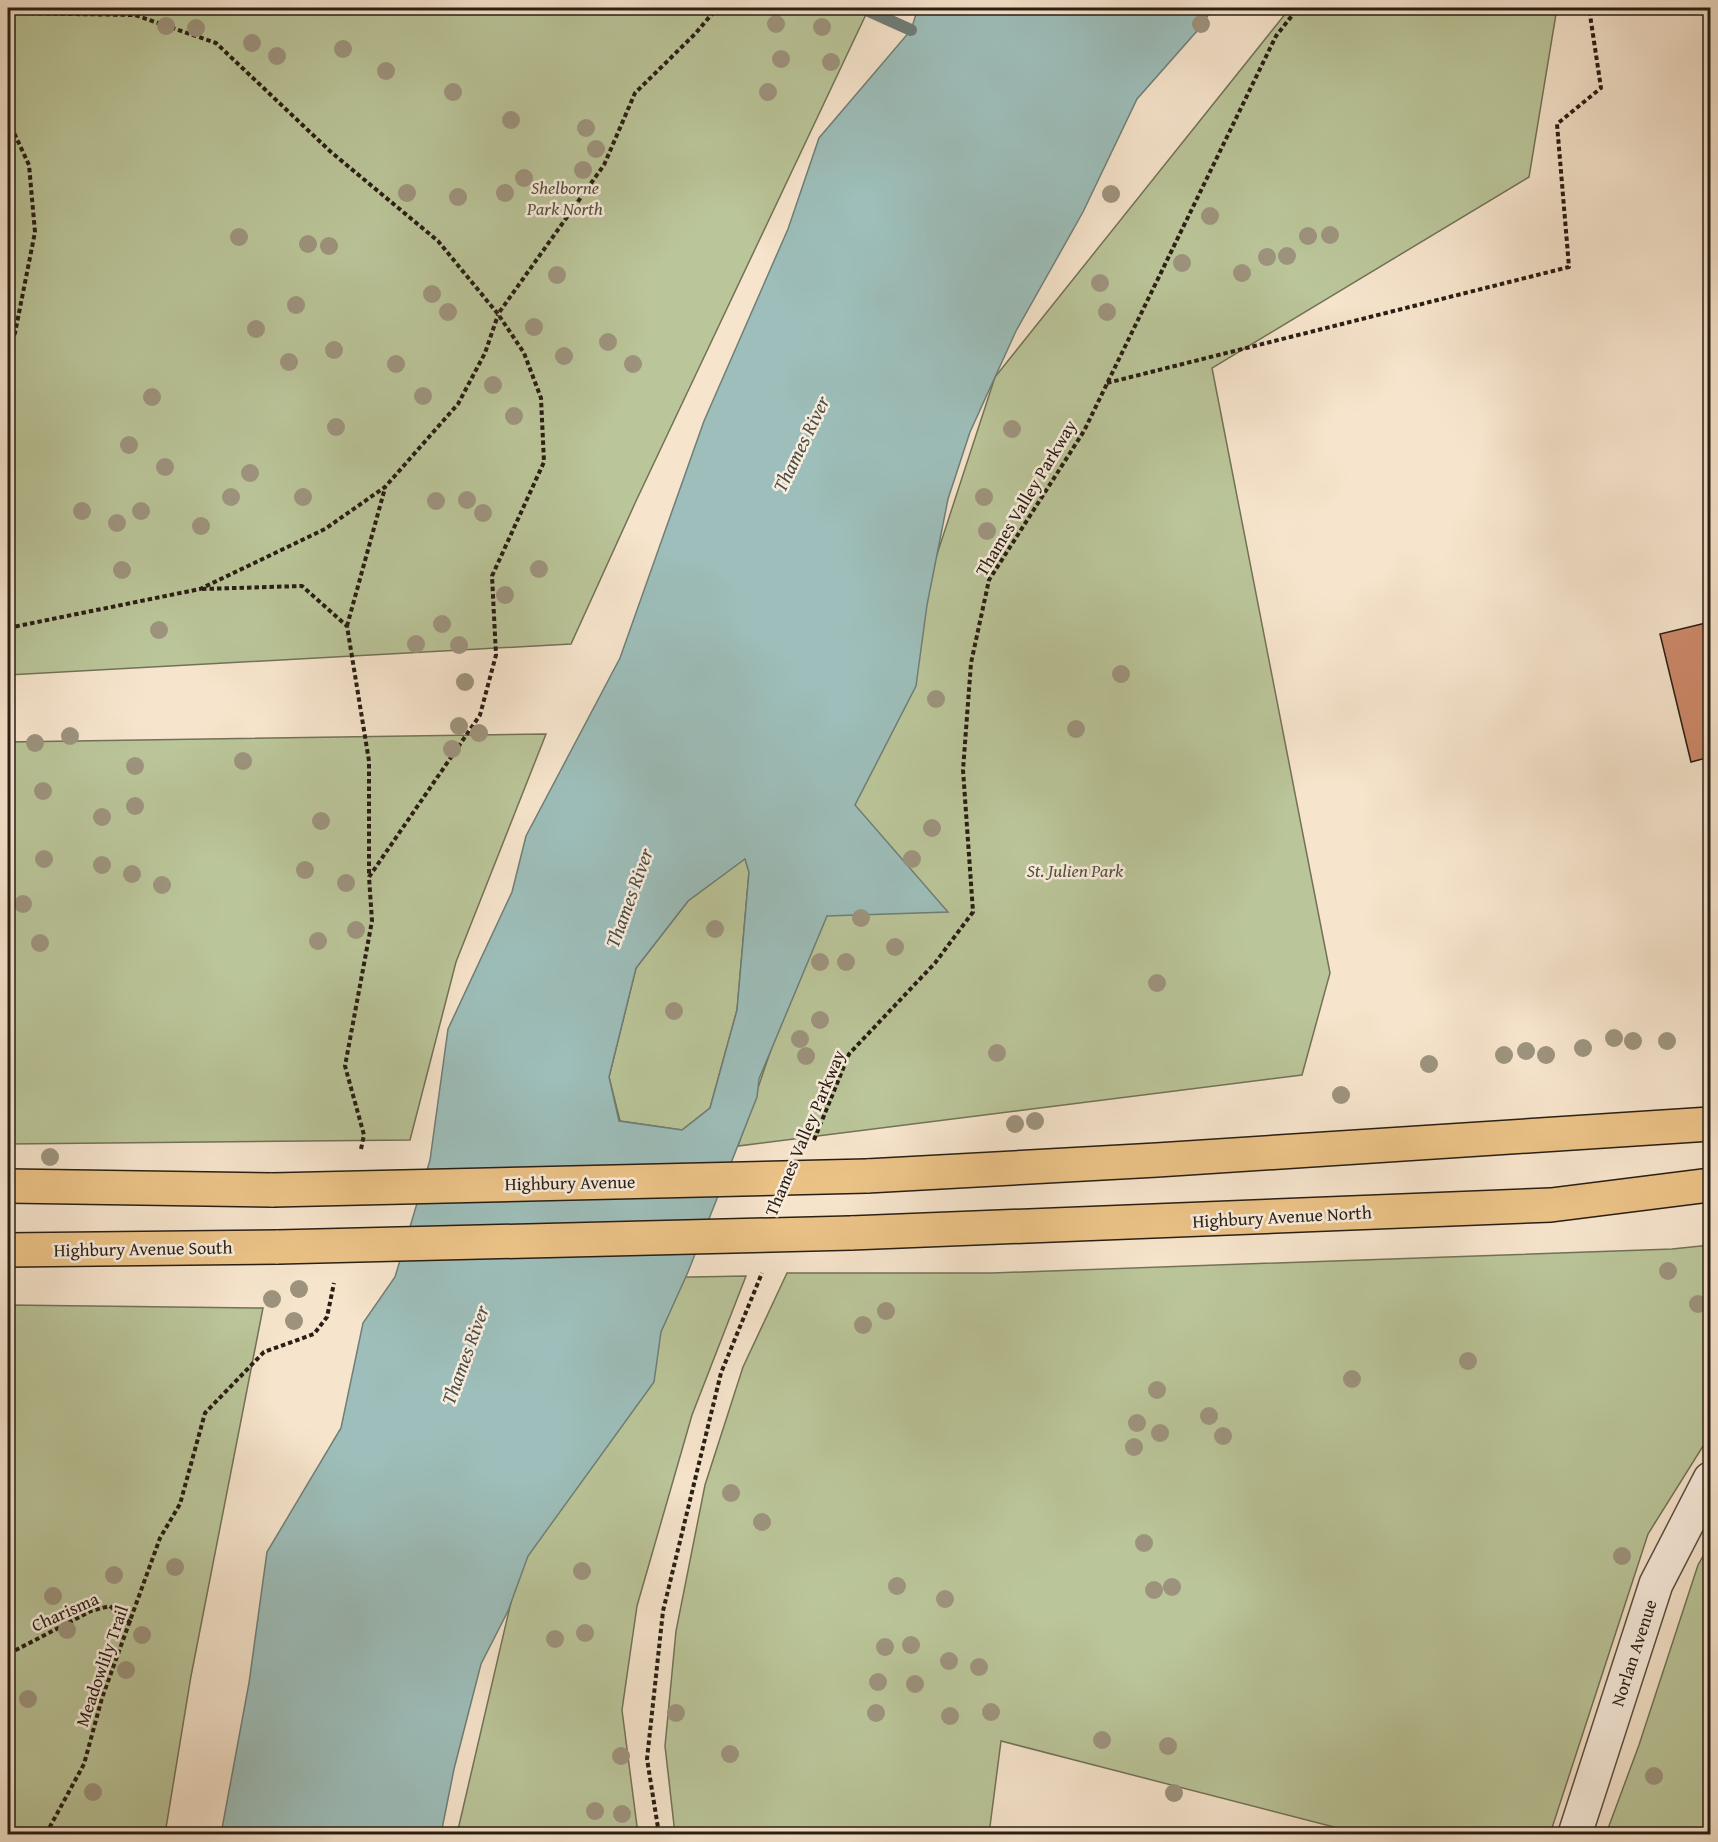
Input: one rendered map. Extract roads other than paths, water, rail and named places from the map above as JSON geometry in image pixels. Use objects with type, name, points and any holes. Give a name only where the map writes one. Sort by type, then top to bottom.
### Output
[{"type":"highway","name":"Highbury Avenue","points":[[8,1186],[273,1190],[867,1176],[1710,1124]]},
{"type":"highway","name":"Highbury Avenue North","points":[[278,1247],[851,1233],[1551,1204],[1710,1185]]},
{"type":"highway","name":"Highbury Avenue South","points":[[8,1250],[278,1247]]},
{"type":"street","name":"Norlan Avenue","points":[[1575,1834],[1656,1584],[1710,1479]]},
{"type":"water","name":"Thames River","points":[[918,8],[1213,8],[1197,31],[1137,99],[1083,212],[1016,331],[970,432],[948,499],[927,605],[916,686],[855,805],[948,912],[827,916],[759,1079],[757,1097],[688,1272],[661,1332],[654,1382],[528,1556],[508,1611],[481,1664],[454,1769],[441,1834],[221,1834],[249,1683],[267,1552],[341,1428],[363,1323],[395,1277],[430,1160],[448,1029],[512,892],[526,836],[620,658],[704,421],[788,229],[819,138],[911,30]],"holes":[[[745,859],[749,872],[737,1010],[710,1108],[682,1130],[619,1121],[609,1077],[636,968],[688,901]]]},
{"type":"waterway","points":[[862,8],[911,30]]},
{"type":"park label","name":"Shelborne Park North","points":[[565,198]]},
{"type":"park label","name":"St. Julien Park","points":[[1075,871]]}]
